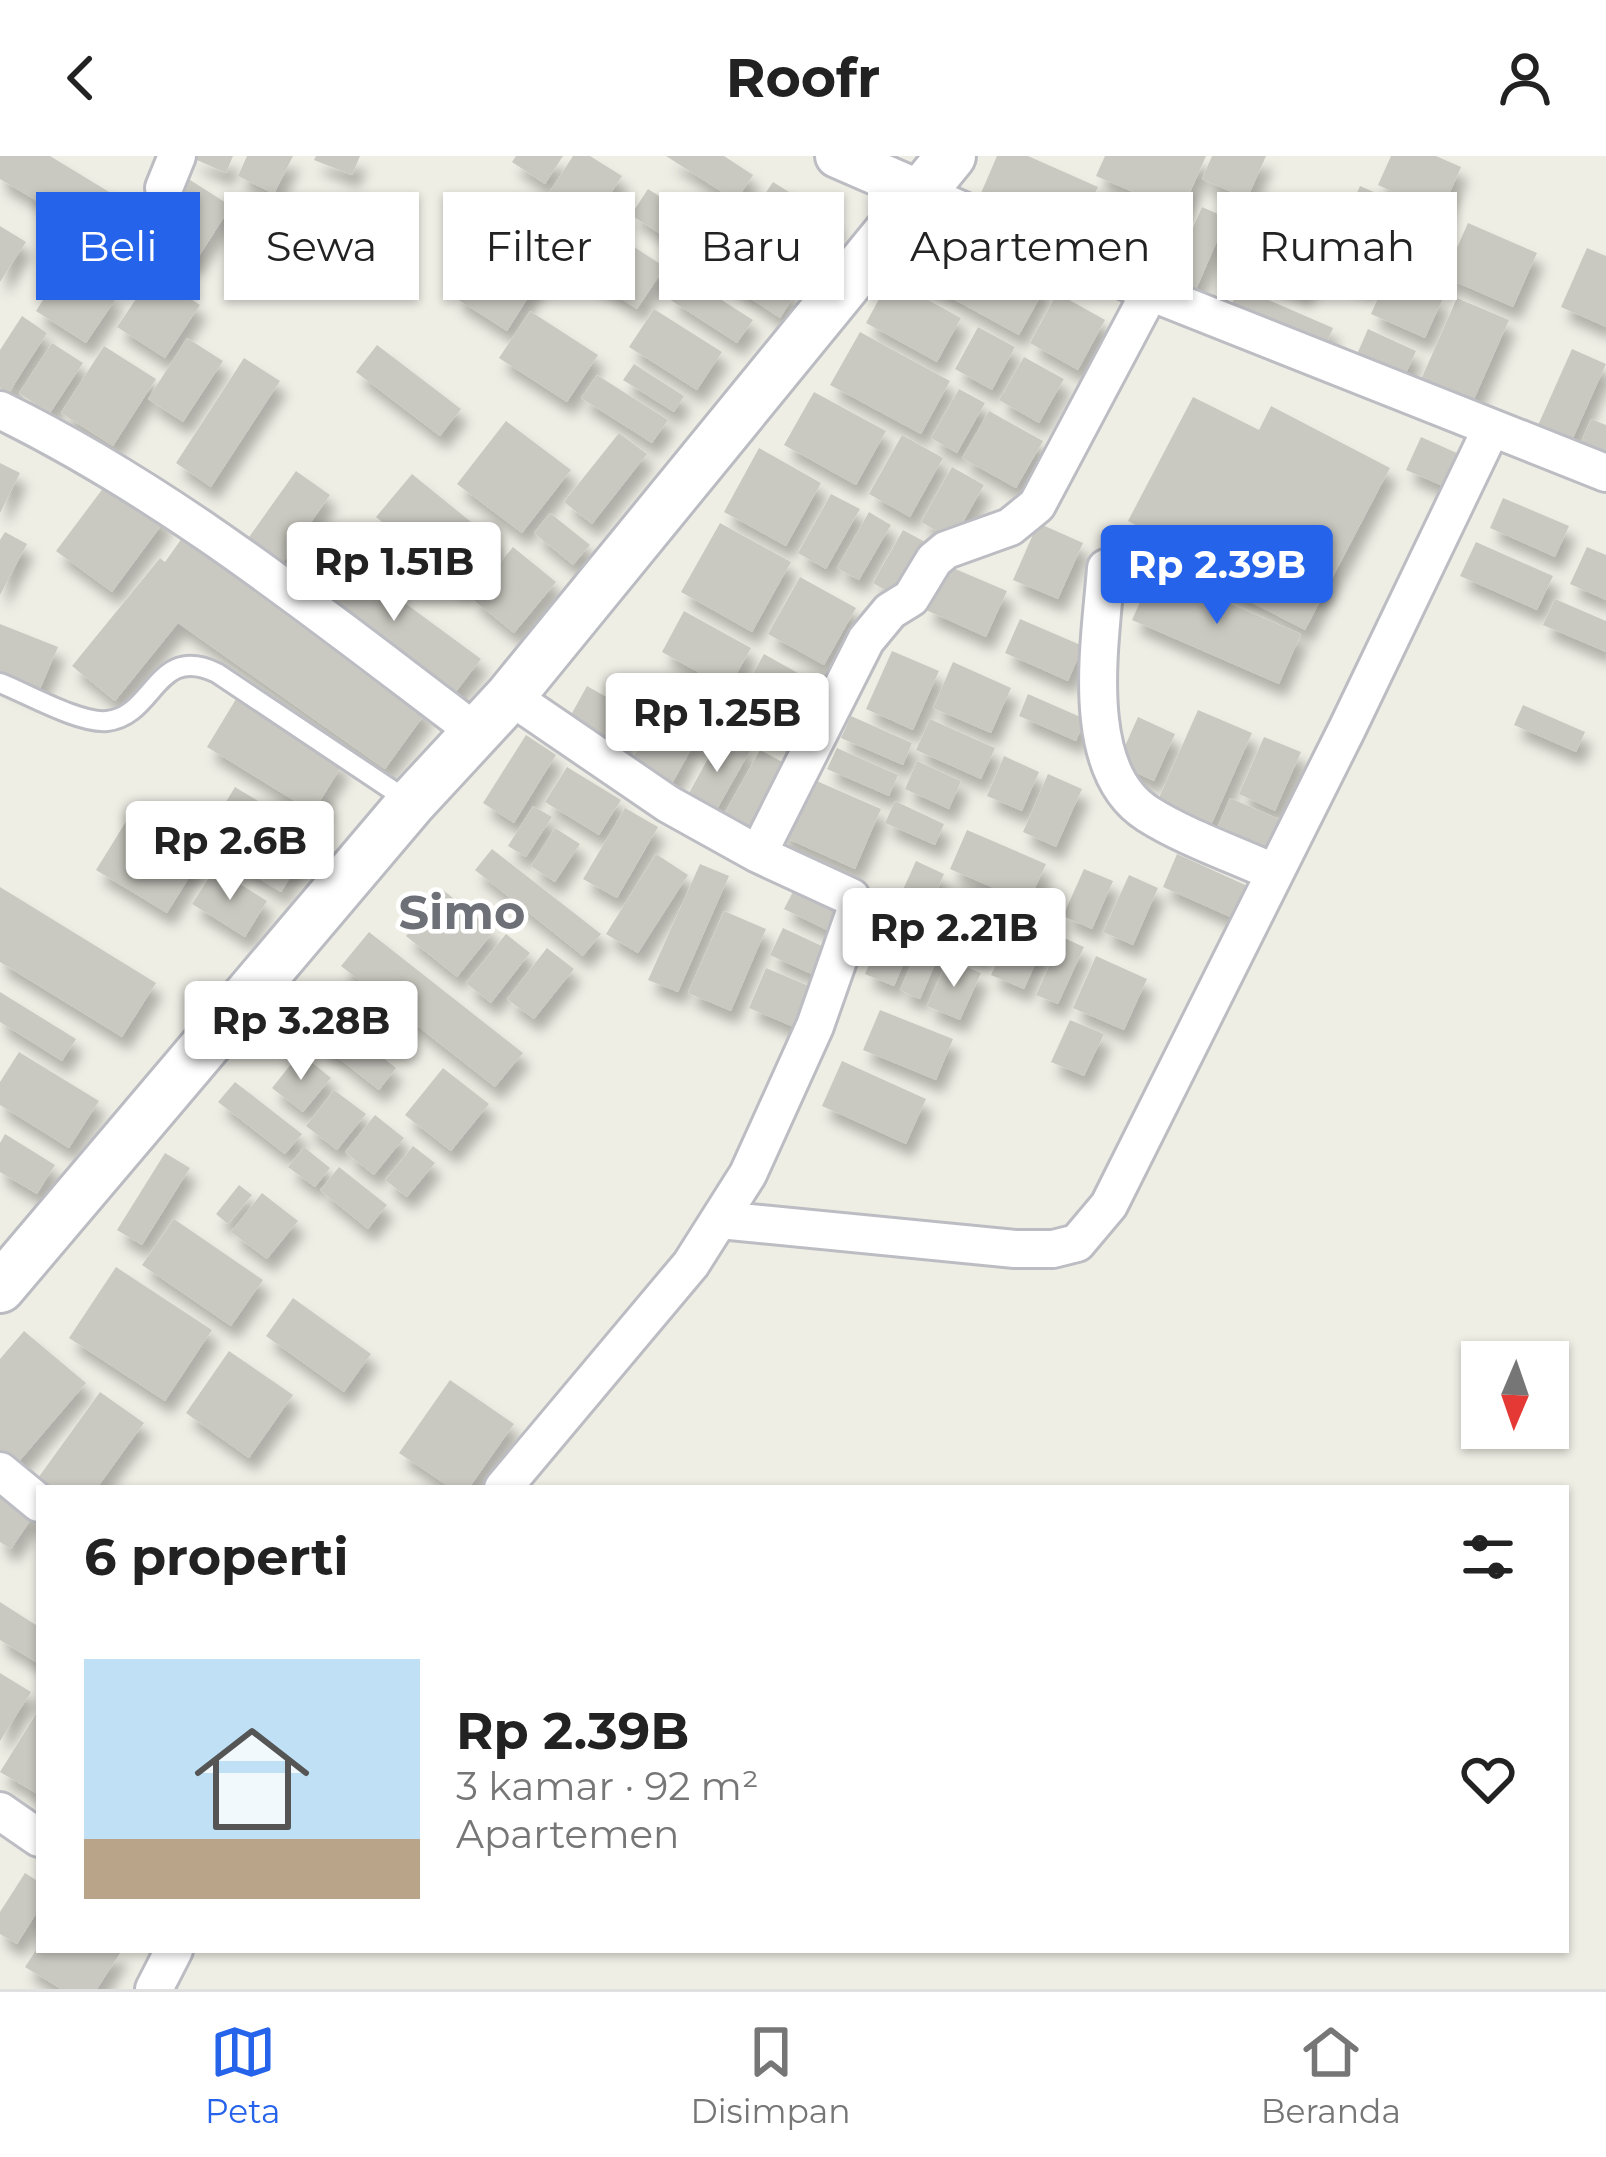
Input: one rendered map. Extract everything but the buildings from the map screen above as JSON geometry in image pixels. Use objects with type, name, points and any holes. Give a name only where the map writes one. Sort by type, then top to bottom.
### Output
[{"type":"main road","points":[[0,1288],[411,803],[509,696],[936,175]]},
{"type":"street","points":[[838,156],[936,175],[967,192]]},
{"type":"street","points":[[758,854],[866,640],[890,611],[910,598],[946,550],[1010,527],[1037,505],[1146,300]]},
{"type":"street","points":[[1170,300],[1606,473]]},
{"type":"street","points":[[0,410],[104,463],[218,538],[476,732]]},
{"type":"street","points":[[720,1220],[1015,1249],[1053,1249],[1077,1243],[1109,1205],[1491,429]]},
{"type":"street","points":[[1106,568],[1100,706],[1102,736],[1117,782],[1145,813],[1275,873]]},
{"type":"street","points":[[506,1485],[691,1264],[720,1220],[748,1174],[795,1071],[856,914],[851,897],[668,805],[509,696]]},
{"type":"street","points":[[0,1471],[36,1501]]},
{"type":"street","points":[[0,1811],[36,1836]]},
{"type":"street","points":[[154,1989],[172,1953]]},
{"type":"lane","points":[[0,683],[93,720],[110,721],[181,665],[197,664],[411,803]]},
{"type":"district","name":"Simo","points":[[462,912]]}]
